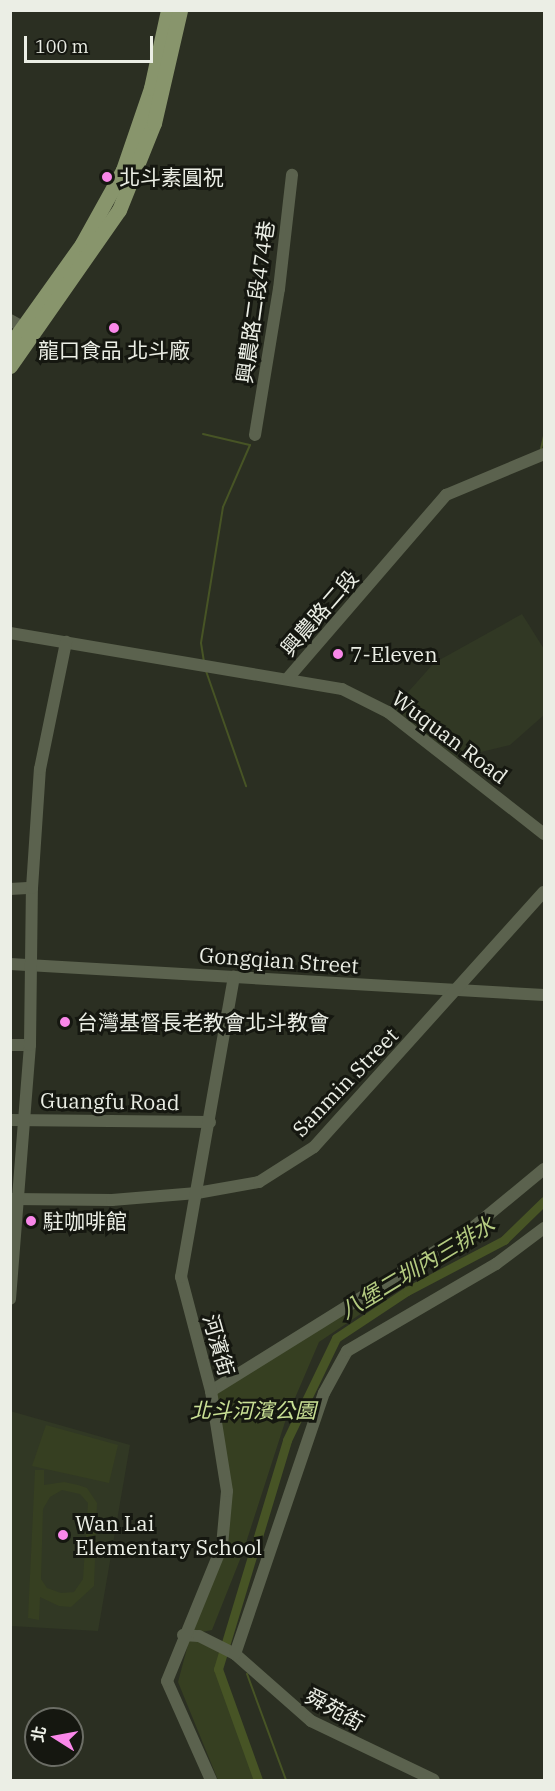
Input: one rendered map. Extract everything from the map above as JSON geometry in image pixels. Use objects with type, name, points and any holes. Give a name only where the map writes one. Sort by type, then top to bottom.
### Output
[{"type":"main road","points":[[156,89],[168,10]]},
{"type":"main road","points":[[10,345],[119,210],[137,171],[156,89],[180,10]]},
{"type":"main road","points":[[10,366],[23,327]]},
{"type":"street","name":"興農路二段474巷","points":[[255,435],[279,289],[292,175]]},
{"type":"street","name":"興農路二段","points":[[10,633],[288,678],[446,495],[544,454]]},
{"type":"street","points":[[10,1299],[14,1199],[25,1120],[30,1045],[32,888],[40,769],[66,642]]},
{"type":"street","name":"Wuquan Road","points":[[288,678],[342,689],[388,712],[544,834]]},
{"type":"street","points":[[10,889],[32,888]]},
{"type":"street","name":"Sanmin Street","points":[[14,1199],[112,1200],[197,1193],[259,1182],[314,1147],[544,892]]},
{"type":"street","name":"Gongqian Street","points":[[10,964],[544,995]]},
{"type":"street","name":"河濱街","points":[[211,1780],[167,1681],[183,1635],[222,1546],[227,1491],[211,1390],[181,1277],[234,977]]},
{"type":"street","points":[[10,1045],[30,1045]]},
{"type":"street","name":"Guangfu Road","points":[[10,1120],[210,1122]]},
{"type":"street","points":[[211,1390],[470,1230],[544,1169]]},
{"type":"street","points":[[235,1654],[324,1393],[347,1351],[496,1264],[544,1228]]},
{"type":"street","name":"舜苑街","points":[[183,1635],[199,1636],[235,1654],[311,1721],[434,1780]]},
{"type":"shaded area","points":[[522,614],[544,649],[544,715],[510,745],[456,758],[393,709],[434,663]]},
{"type":"shaded area","name":"Wan Lai Elementary School","points":[[10,1411],[130,1445],[98,1631],[11,1626]]},
{"type":"green space","name":"北斗河濱公園","points":[[453,1243],[457,1249],[319,1342],[286,1419],[243,1552],[212,1630],[192,1634],[225,1550],[215,1395]]},
{"type":"green space","points":[[46,1425],[118,1445],[109,1483],[32,1466]]},
{"type":"green space","points":[[35,1470],[44,1470],[44,1485],[64,1482],[87,1488],[97,1503],[94,1586],[71,1607],[59,1606],[40,1597],[39,1620],[28,1618]],"holes":[[[62,1490],[80,1494],[88,1503],[83,1579],[74,1592],[61,1593],[47,1588],[41,1579],[43,1509],[50,1497]]]},
{"type":"green space","points":[[190,1637],[225,1648],[219,1669],[258,1780],[218,1780],[178,1682]]},
{"type":"waterway","points":[[203,434],[250,445],[223,507],[201,643],[204,662]]},
{"type":"waterway","points":[[541,449],[544,436]]},
{"type":"waterway","points":[[206,671],[246,786]]},
{"type":"waterway","name":"八堡二圳內三排水","points":[[258,1780],[218,1669],[287,1440],[336,1338],[407,1291],[504,1240],[544,1201]]},
{"type":"waterway","points":[[247,1674],[286,1780]]},
{"type":"place","name":"北斗素圓祝","points":[[107,177]]},
{"type":"place","name":"龍口食品 北斗廠","points":[[114,328]]},
{"type":"place","name":"7-Eleven","points":[[338,654]]},
{"type":"place","name":"台灣基督長老教會北斗教會","points":[[65,1022]]},
{"type":"place","name":"駐咖啡館","points":[[31,1221]]},
{"type":"place","name":"Wan Lai Elementary School","points":[[63,1535]]}]
